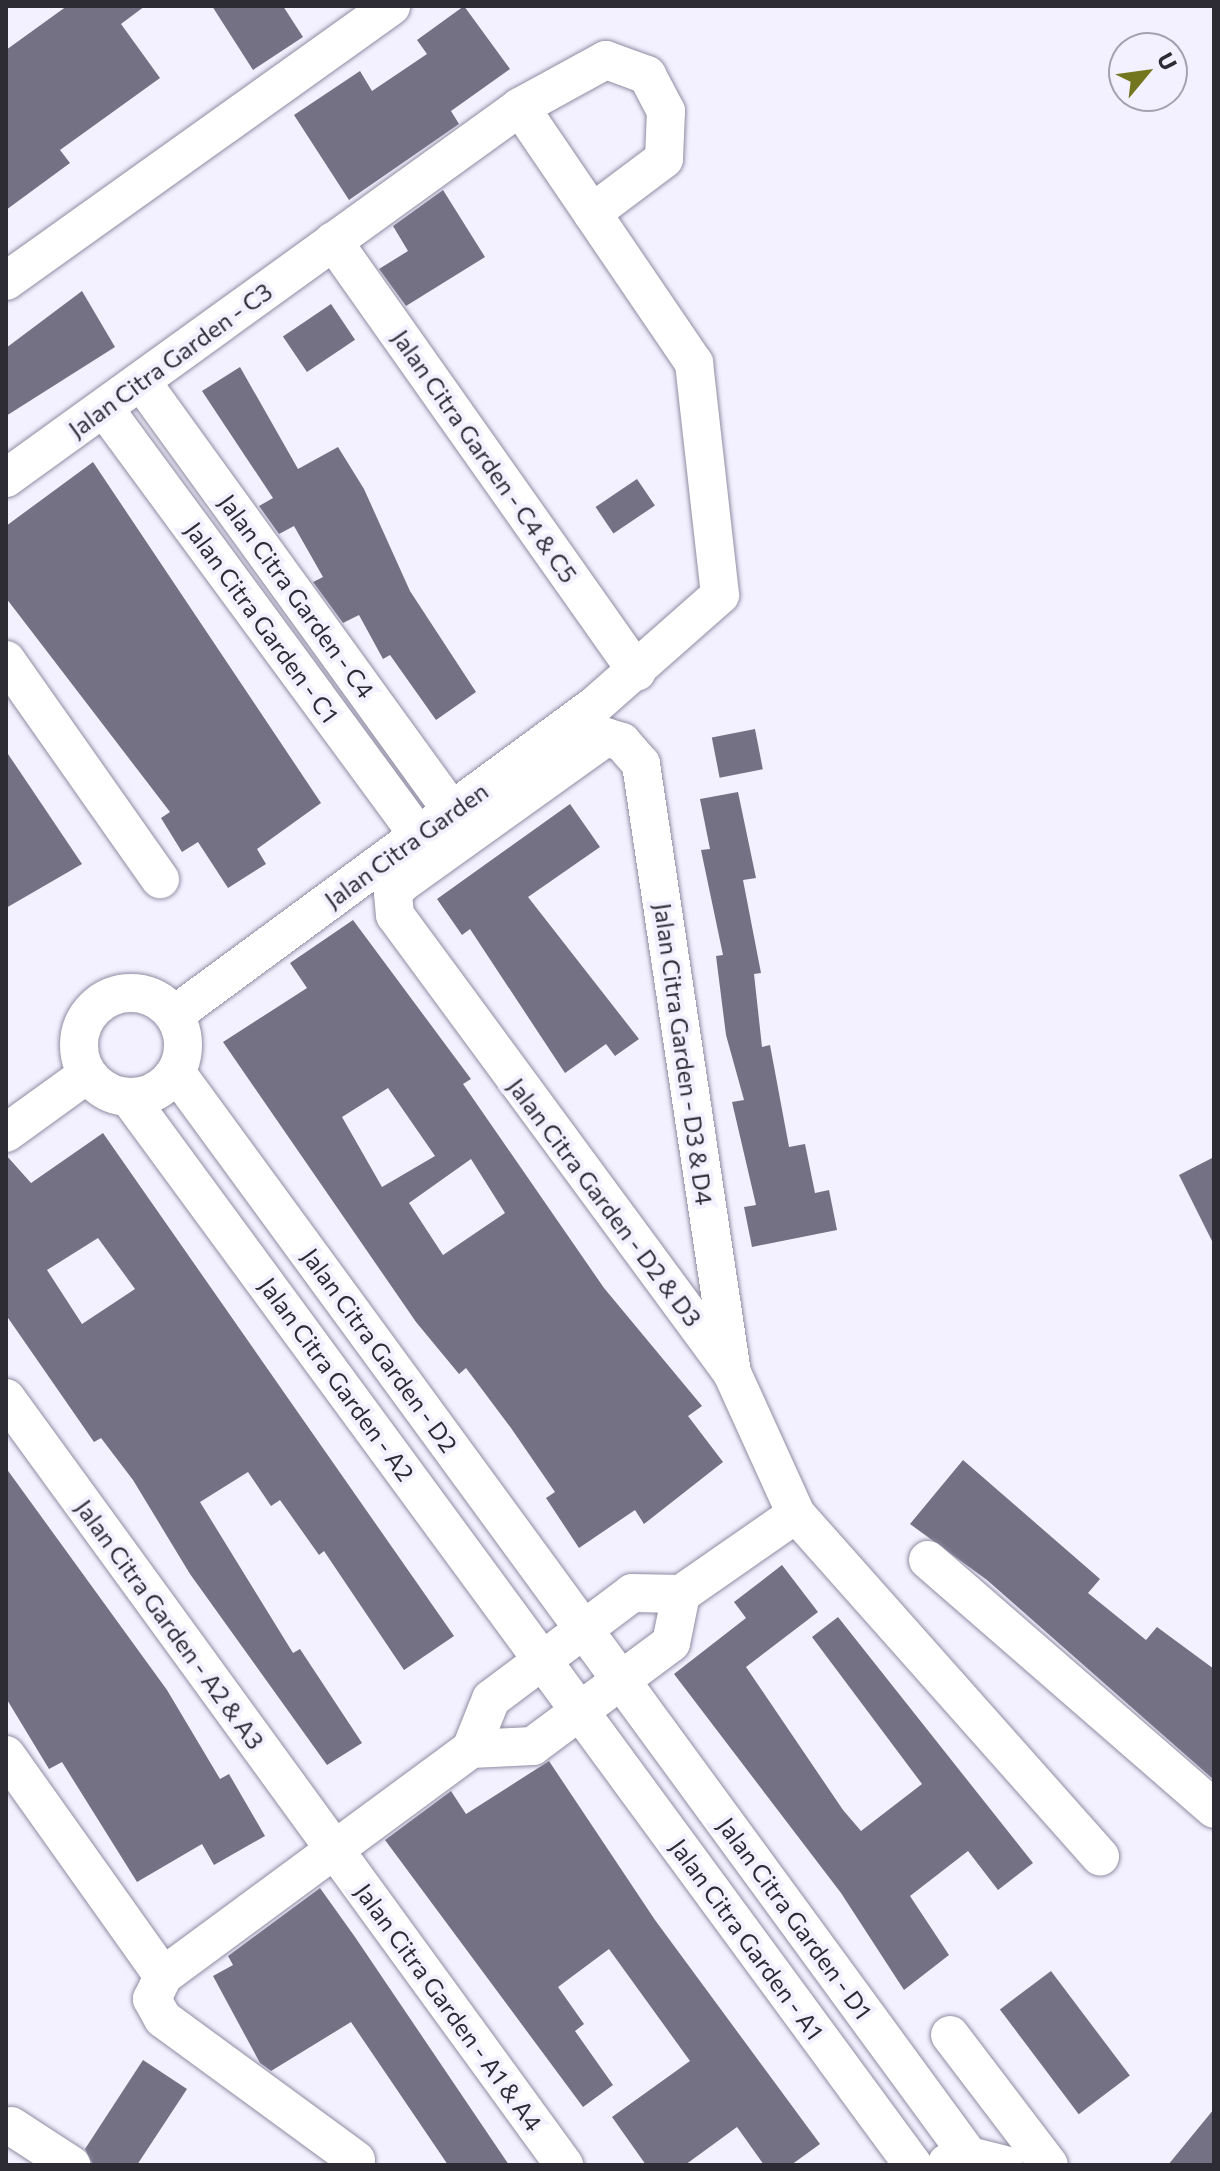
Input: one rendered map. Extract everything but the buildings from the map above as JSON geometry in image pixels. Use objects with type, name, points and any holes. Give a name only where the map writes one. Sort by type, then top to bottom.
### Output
[{"type":"street","points":[[6,281],[391,6]]},
{"type":"street","name":"Jalan Citra Garden - C3","points":[[6,478],[520,107],[606,60],[647,75],[666,111],[664,159],[592,213]]},
{"type":"street","points":[[520,107],[592,213]]},
{"type":"street","name":"Jalan Citra Garden","points":[[174,1015],[637,672],[720,595],[694,363],[592,213]]},
{"type":"street","name":"Jalan Citra Garden - C4 & C5","points":[[333,241],[637,672]]},
{"type":"street","name":"Jalan Citra Garden - C4","points":[[141,381],[452,811]]},
{"type":"street","name":"Jalan Citra Garden - C1","points":[[104,408],[419,836]]},
{"type":"street","points":[[6,660],[160,879]]},
{"type":"street","name":"Jalan Citra Garden","points":[[391,904],[401,884],[591,742],[622,742]]},
{"type":"street","name":"Jalan Citra Garden - D3 & D4","points":[[622,742],[641,764],[732,1373]]},
{"type":"street","name":"Jalan Citra Garden - D2 & D3","points":[[391,904],[399,924],[732,1373],[796,1514]]},
{"type":"street","points":[[132,992],[174,1015],[183,1043],[176,1072],[164,1086],[130,1099],[113,1095],[86,1075],[78,1034],[100,1001],[132,992]]},
{"type":"street","name":"Jalan Citra Garden - D2","points":[[176,1072],[622,1681]]},
{"type":"street","points":[[6,1133],[86,1075]]},
{"type":"street","name":"Jalan Citra Garden - A2","points":[[130,1099],[581,1712]]},
{"type":"street","name":"Jalan Citra Garden - A2 & A3","points":[[6,1398],[334,1850]]},
{"type":"street","points":[[356,2160],[163,2019],[152,1999],[159,1981],[471,1749],[491,1699],[583,1628],[632,1593],[681,1594],[796,1514],[1100,1856]]},
{"type":"street","points":[[928,1560],[1214,1809]]},
{"type":"street","points":[[471,1749],[533,1746],[581,1712],[671,1643],[681,1594]]},
{"type":"street","name":"Jalan Citra Garden - D1","points":[[622,1681],[1003,2160]]},
{"type":"street","name":"Jalan Citra Garden - A1","points":[[581,1712],[913,2165]]},
{"type":"street","points":[[6,1755],[159,1981]]},
{"type":"street","name":"Jalan Citra Garden - A1 & A4","points":[[334,1850],[564,2165]]},
{"type":"street","points":[[950,2035],[1012,2116],[998,2128],[1003,2160]]},
{"type":"street","points":[[11,2126],[71,2165]]}]
